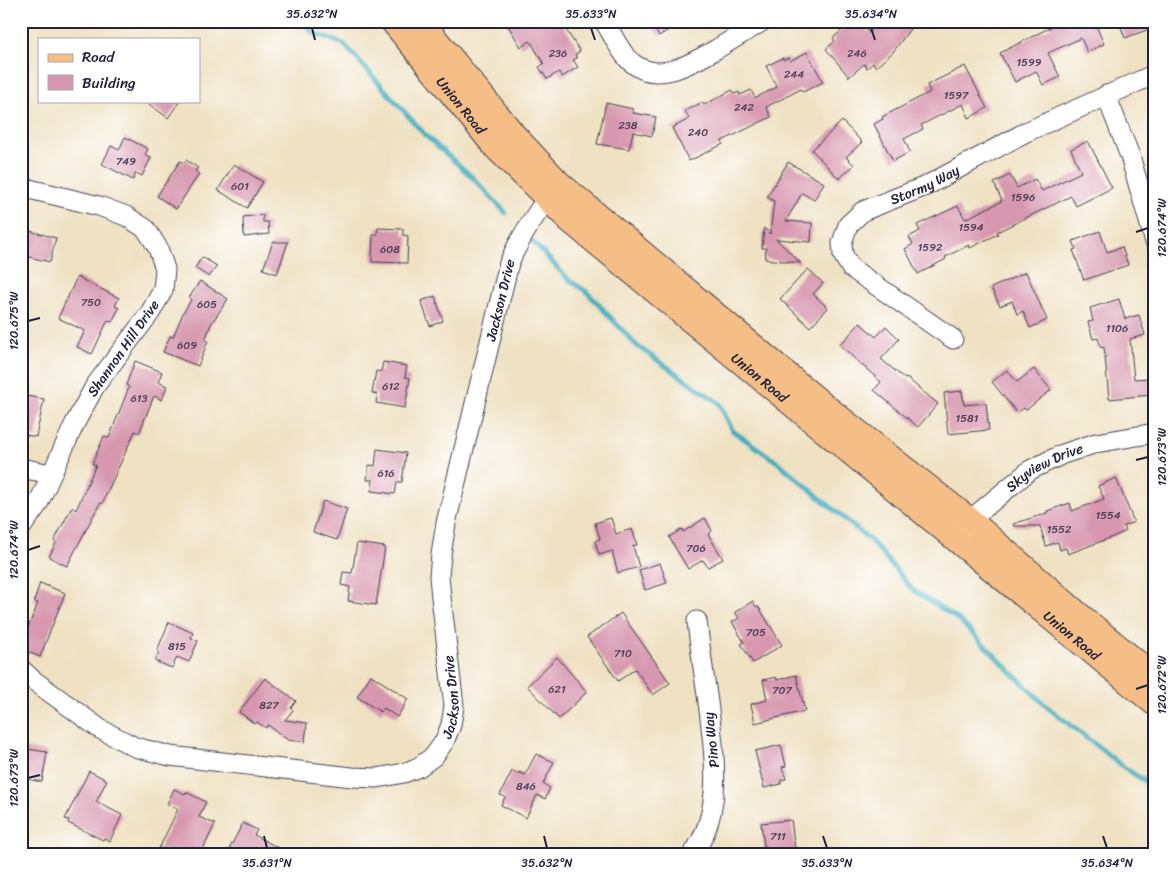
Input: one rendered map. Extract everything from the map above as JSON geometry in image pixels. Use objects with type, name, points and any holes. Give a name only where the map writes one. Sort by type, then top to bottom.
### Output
[{"type":"main road","name":"Union Road","points":[[392,21],[496,148],[970,520],[1076,612],[1155,677]]},
{"type":"main road","name":"Union Road","points":[[421,21],[514,136],[552,191],[694,325],[1155,704]]},
{"type":"street","points":[[604,21],[629,59],[641,69],[665,72],[689,65],[763,21]]},
{"type":"street","name":"Stormy Way","points":[[953,339],[851,268],[844,255],[842,243],[848,225],[863,211],[926,186],[1026,132],[1155,74]]},
{"type":"street","points":[[1106,95],[1130,156],[1155,242]]},
{"type":"street","name":"Shannon Hill Drive","points":[[21,187],[99,206],[126,216],[146,229],[158,248],[164,269],[163,290],[150,313],[95,386],[74,423],[38,504],[21,528]]},
{"type":"street","name":"Jackson Drive","points":[[21,669],[54,696],[100,729],[135,747],[170,756],[377,778],[404,773],[418,767],[434,756],[444,742],[451,725],[454,706],[439,576],[446,523],[509,263],[519,240],[552,191]]},
{"type":"street","name":"Skyview Drive","points":[[955,538],[970,520],[1030,470],[1064,454],[1096,443],[1155,433]]},
{"type":"street","points":[[21,468],[51,474]]},
{"type":"street","name":"Pino Way","points":[[692,855],[698,848],[709,819],[715,788],[715,756],[697,621]]},
{"type":"building","points":[[505,21],[560,21],[580,51],[575,55],[577,58],[573,60],[578,67],[562,77],[559,72],[547,79],[539,67],[544,64],[530,41],[521,47]]},
{"type":"building","points":[[649,21],[683,21],[659,36]]},
{"type":"building","points":[[853,21],[859,21],[869,33],[879,21],[916,21],[893,52],[876,67],[873,63],[867,68],[864,64],[849,77],[826,49],[835,41],[833,38]]},
{"type":"building","points":[[1048,21],[1094,21],[1104,44],[1087,52],[1081,38],[1048,53],[1060,77],[1043,85],[1036,71],[1015,82],[1000,53],[1051,27]]},
{"type":"building","points":[[1119,21],[1155,21],[1155,27],[1125,38]]},
{"type":"building","points":[[807,52],[823,82],[803,92],[801,89],[766,107],[771,117],[722,141],[723,144],[689,161],[672,128],[689,119],[685,111],[703,102],[704,105],[732,90],[735,94],[739,92],[740,95],[751,90],[755,98],[777,87],[766,66],[783,58],[784,60],[789,57],[790,61]]},
{"type":"building","points":[[965,66],[987,108],[969,118],[963,104],[921,125],[923,129],[904,139],[910,152],[893,161],[874,124],[883,119],[882,117],[930,92],[927,85]]},
{"type":"building","points":[[146,102],[179,102],[168,118]]},
{"type":"building","points":[[606,103],[633,109],[633,113],[656,117],[652,136],[633,132],[629,149],[597,144]]},
{"type":"building","points":[[842,121],[862,142],[846,157],[854,165],[839,179],[812,150]]},
{"type":"building","points":[[125,137],[148,149],[145,155],[151,158],[142,176],[136,173],[133,180],[102,164],[111,146],[119,150]]},
{"type":"building","points":[[1088,141],[1112,188],[1076,206],[1071,196],[997,232],[998,234],[970,248],[969,245],[945,257],[946,259],[918,274],[905,249],[913,244],[909,237],[920,231],[917,225],[958,206],[965,219],[1002,201],[994,183],[1010,175],[1017,188],[1035,179],[1042,191],[1081,172],[1071,149]]},
{"type":"building","points":[[186,160],[198,168],[195,171],[199,174],[176,209],[157,196],[180,161],[184,163]]},
{"type":"building","points":[[788,162],[824,183],[814,200],[802,193],[786,221],[812,223],[811,242],[776,239],[801,263],[765,259],[766,248],[762,248],[764,228],[770,234],[774,201],[767,197]]},
{"type":"building","points":[[234,164],[263,182],[247,208],[218,190]]},
{"type":"building","points":[[263,215],[263,222],[268,222],[269,234],[244,237],[243,217]]},
{"type":"building","points":[[378,228],[403,229],[403,235],[408,236],[407,263],[372,262],[373,235],[377,235]]},
{"type":"building","points":[[26,230],[56,238],[50,262],[21,255],[21,238],[24,238]]},
{"type":"building","points":[[1100,231],[1107,252],[1122,247],[1128,265],[1084,280],[1073,250],[1076,249],[1073,241]]},
{"type":"building","points":[[273,242],[288,242],[277,274],[263,269]]},
{"type":"building","points":[[202,257],[217,266],[209,277],[195,268]]},
{"type":"building","points":[[808,269],[823,283],[813,294],[828,308],[810,327],[780,299]]},
{"type":"building","points":[[1026,272],[1047,320],[1030,328],[1023,311],[1017,314],[1012,301],[1000,306],[991,288]]},
{"type":"building","points":[[77,277],[119,298],[115,306],[119,308],[112,322],[108,320],[92,354],[77,347],[85,331],[58,318]]},
{"type":"building","points":[[200,281],[228,299],[211,324],[205,340],[208,341],[198,366],[163,352],[170,336],[173,337],[183,313],[191,300],[189,298]]},
{"type":"building","points":[[435,296],[443,321],[430,326],[421,301]]},
{"type":"building","points":[[1119,299],[1125,319],[1139,315],[1145,335],[1130,339],[1134,379],[1150,378],[1151,395],[1109,399],[1104,347],[1101,348],[1098,338],[1093,339],[1088,322],[1093,321],[1090,308]]},
{"type":"building","points":[[860,323],[876,337],[886,326],[899,339],[881,359],[938,404],[918,427],[874,390],[881,382],[840,345]]},
{"type":"building","points":[[135,361],[162,372],[158,382],[167,386],[162,400],[154,396],[139,433],[135,431],[102,504],[100,503],[67,566],[49,557],[56,543],[54,541],[72,507],[76,510],[96,465],[92,464],[104,436],[109,438],[129,387],[126,385]]},
{"type":"building","points":[[383,362],[407,366],[405,377],[410,378],[405,408],[376,403],[377,394],[372,393],[376,371],[381,372]]},
{"type":"building","points":[[1034,369],[1051,390],[1026,410],[1024,408],[1017,413],[992,382],[1007,370],[1017,382]]},
{"type":"building","points":[[962,391],[964,405],[986,403],[989,430],[948,434],[944,393]]},
{"type":"building","points":[[21,395],[44,399],[36,437],[21,434]]},
{"type":"building","points":[[377,449],[406,453],[402,482],[397,482],[395,494],[371,491],[373,480],[367,480],[369,465],[375,466]]},
{"type":"building","points":[[1116,478],[1134,522],[1124,526],[1126,531],[1115,536],[1068,554],[1066,548],[1060,550],[1058,542],[1046,546],[1040,526],[1014,526],[1013,524],[1070,503],[1072,511],[1104,499],[1098,486]]},
{"type":"building","points":[[323,501],[347,509],[337,540],[313,532]]},
{"type":"building","points":[[611,518],[616,534],[632,529],[637,545],[633,546],[639,567],[618,573],[612,551],[599,555],[595,541],[600,539],[595,523]]},
{"type":"building","points":[[705,518],[712,531],[708,534],[723,559],[708,567],[703,560],[688,569],[669,537],[682,529],[683,532]]},
{"type":"building","points":[[357,543],[385,547],[376,605],[348,601],[350,587],[341,585],[343,572],[352,573]]},
{"type":"building","points":[[660,563],[667,583],[645,590],[639,570]]},
{"type":"building","points":[[40,583],[65,593],[40,657],[21,649],[21,645],[38,603],[34,601]]},
{"type":"building","points":[[753,601],[782,645],[753,663],[741,644],[744,642],[732,622],[739,618],[735,612]]},
{"type":"building","points":[[621,613],[670,683],[653,695],[635,669],[618,681],[587,637]]},
{"type":"building","points":[[169,622],[193,633],[191,638],[198,641],[189,662],[177,657],[172,668],[155,661]]},
{"type":"building","points":[[557,657],[587,692],[559,719],[527,686]]},
{"type":"building","points":[[371,675],[408,699],[397,717],[384,708],[381,712],[357,697]]},
{"type":"building","points":[[796,675],[805,711],[755,723],[751,704],[767,700],[763,680],[776,677],[777,680]]},
{"type":"building","points":[[265,678],[296,701],[291,708],[293,710],[285,720],[307,723],[305,742],[288,740],[268,725],[266,728],[257,722],[255,724],[239,712]]},
{"type":"building","points":[[781,745],[786,766],[782,767],[786,779],[781,780],[781,784],[764,788],[755,751]]},
{"type":"building","points":[[21,748],[47,752],[42,782],[21,778]]},
{"type":"building","points":[[536,754],[554,762],[543,784],[550,788],[545,799],[537,795],[526,818],[501,805],[505,797],[500,795],[512,771],[525,775]]},
{"type":"building","points":[[89,771],[107,780],[96,802],[122,815],[110,841],[104,838],[103,840],[68,823],[69,820],[65,819]]},
{"type":"building","points":[[174,789],[185,794],[186,792],[206,802],[199,817],[215,824],[200,855],[156,855],[178,809],[167,804]]},
{"type":"building","points":[[791,820],[796,855],[765,855],[761,823]]},
{"type":"building","points":[[243,823],[257,830],[254,835],[292,855],[226,855]]},
{"type":"waterway","points":[[303,21],[313,33],[344,44],[426,136],[471,176],[506,213]]},
{"type":"waterway","points":[[533,242],[569,280],[587,292],[637,346],[719,403],[733,431],[780,464],[871,541],[913,590],[959,620],[1046,706],[1125,768],[1155,788]]}]
